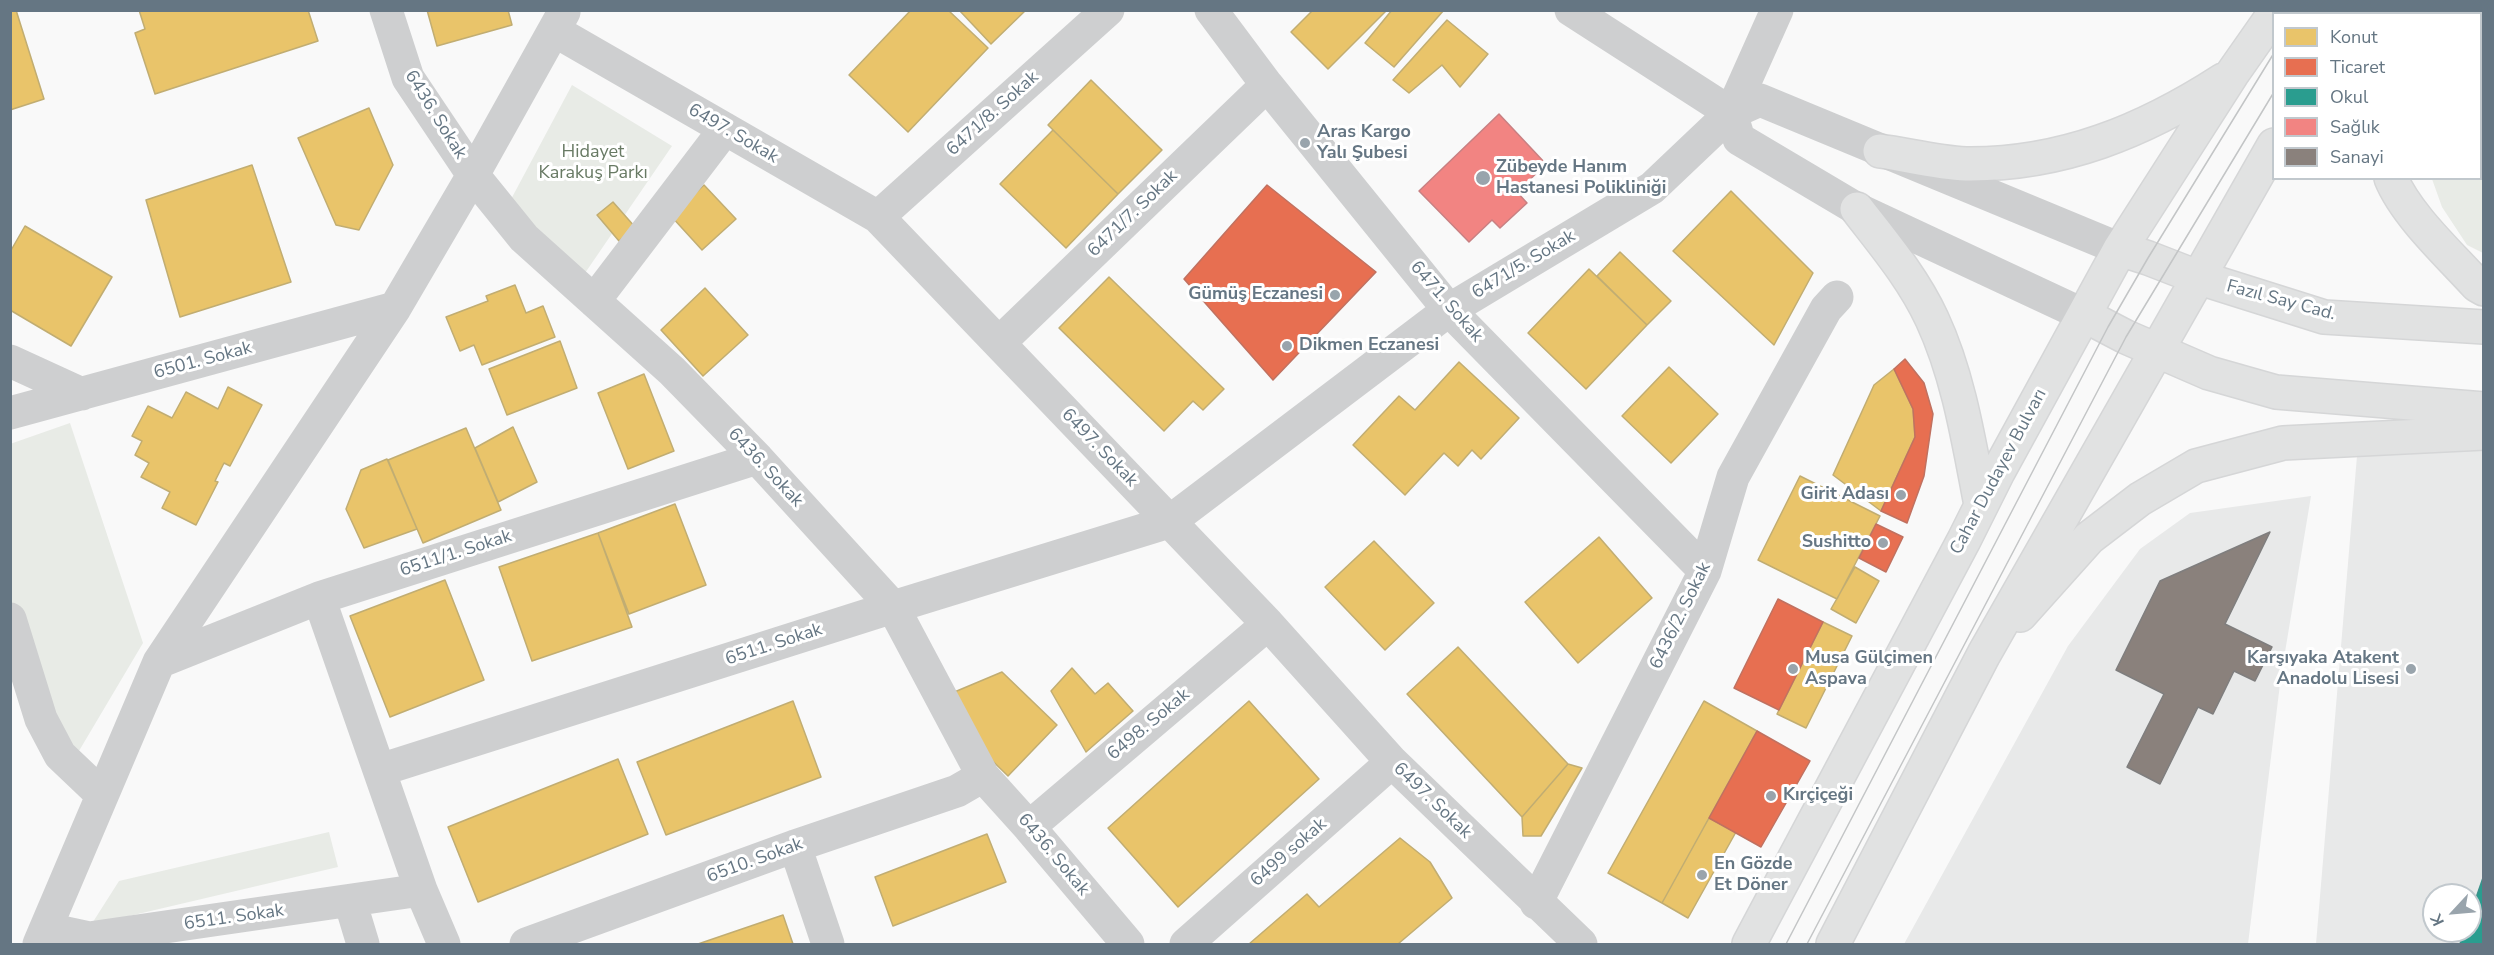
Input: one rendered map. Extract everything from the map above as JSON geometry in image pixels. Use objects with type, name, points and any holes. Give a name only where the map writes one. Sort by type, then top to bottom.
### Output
[{"type":"main road","name":"Cahar Dudayev Bulvarı","points":[[1749,945],[1981,505],[2120,249],[2272,16]]},
{"type":"main road","points":[[1880,152],[1965,164],[2067,153],[2134,130],[2188,102],[2232,74]]},
{"type":"main road","points":[[1833,945],[1984,654],[2272,148]]},
{"type":"main road","points":[[2392,180],[2396,190],[2425,227],[2477,285],[2484,289]]},
{"type":"main road","points":[[1857,209],[1903,267],[1932,319],[1950,365],[1981,505]]},
{"type":"main road","name":"Fazıl Say Cad.","points":[[2120,249],[2168,265],[2197,278],[2324,317],[2484,327]]},
{"type":"main road","points":[[2084,315],[2126,337],[2210,373],[2276,392],[2484,409]]},
{"type":"main road","points":[[1984,654],[2060,573],[2089,538],[2140,499],[2196,466],[2283,443],[2484,433]]},
{"type":"street","name":"6436. Sokak","points":[[386,10],[408,78],[473,175],[524,238],[672,371],[757,458],[893,607],[983,776],[1128,945]]},
{"type":"street","name":"6471/8. Sokak","points":[[878,217],[1108,10]]},
{"type":"street","name":"6471. Sokak","points":[[1211,10],[1267,85],[1449,310],[1705,571]]},
{"type":"street","points":[[1571,10],[1731,113],[1739,139],[1857,209],[2084,315]]},
{"type":"street","points":[[1731,113],[1777,10]]},
{"type":"street","points":[[43,937],[159,662],[394,308],[560,21]]},
{"type":"street","name":"6497. Sokak","points":[[560,21],[725,129],[878,217],[1268,624],[1392,762],[1581,945]]},
{"type":"street","name":"6471/7. Sokak","points":[[999,343],[1267,85]]},
{"type":"street","points":[[1731,113],[1761,100],[1880,152],[2120,249]]},
{"type":"street","name":"6471/5. Sokak","points":[[1169,522],[1449,310],[1652,188],[1731,113]]},
{"type":"street","points":[[594,301],[725,129]]},
{"type":"street","name":"6436/2. Sokak","points":[[1536,903],[1705,571],[1733,477],[1826,309],[1837,297]]},
{"type":"street","name":"6501. Sokak","points":[[10,413],[394,308]]},
{"type":"street","points":[[10,361],[82,394]]},
{"type":"street","name":"6511/1. Sokak","points":[[159,662],[319,598],[757,458]]},
{"type":"street","name":"6511. Sokak","points":[[380,770],[1169,522]]},
{"type":"street","points":[[319,598],[421,890],[444,945]]},
{"type":"street","points":[[10,619],[41,719],[60,755],[102,794]]},
{"type":"street","name":"6498. Sokak","points":[[1029,827],[1268,624]]},
{"type":"street","name":"6499 sokak","points":[[1186,945],[1392,762]]},
{"type":"street","name":"6510. Sokak","points":[[526,945],[795,846],[957,791],[983,776]]},
{"type":"street","points":[[795,846],[828,945]]},
{"type":"street","name":"6511. Sokak","points":[[43,937],[89,938],[421,890]]},
{"type":"street","points":[[350,901],[363,945]]},
{"type":"shaded area","name":"Karşıyaka Atakent Anadolu Lisesi","points":[[2483,442],[2483,944],[2316,944],[2358,444]]},
{"type":"shaded area","points":[[2311,496],[2281,676],[2248,944],[1904,944],[2068,646],[2140,549],[2190,513]]},
{"type":"green space","points":[[2483,11],[2483,253],[2467,245],[2442,207],[2432,180],[2482,180],[2482,12],[2428,12]]},
{"type":"green space","name":"Hidayet Karakuş Parkı","points":[[572,85],[672,146],[583,276],[509,203]]},
{"type":"green space","points":[[70,423],[143,643],[76,756],[35,678],[11,599],[10,444]]},
{"type":"green space","points":[[329,832],[338,867],[91,925],[119,881]]},
{"type":"building: Konut","points":[[10,10],[16,10],[44,99],[10,110]]},
{"type":"building: Konut","points":[[139,10],[308,10],[318,41],[155,94],[135,33],[145,29]]},
{"type":"building: Konut","points":[[427,10],[508,10],[512,25],[437,46]]},
{"type":"building: Konut","points":[[911,10],[948,10],[988,48],[908,132],[849,75]]},
{"type":"building: Konut","points":[[959,10],[1026,10],[991,44]]},
{"type":"building: Konut","points":[[1313,10],[1386,11],[1328,69],[1291,32]]},
{"type":"building: Konut","points":[[1392,10],[1444,10],[1394,67],[1365,43]]},
{"type":"building: Konut","points":[[1447,20],[1488,54],[1460,87],[1442,65],[1409,93],[1393,80]]},
{"type":"building: Konut","points":[[1091,80],[1162,150],[1118,194],[1048,125]]},
{"type":"building: Konut","points":[[369,108],[393,165],[359,230],[336,225],[298,138]]},
{"type":"building: Konut","points":[[1053,130],[1118,194],[1066,248],[1000,184]]},
{"type":"building: Konut","points":[[252,165],[291,282],[180,317],[146,200]]},
{"type":"building: Konut","points":[[704,185],[736,219],[702,250],[671,216]]},
{"type":"building: Konut","points":[[1731,191],[1813,273],[1774,345],[1673,251]]},
{"type":"building: Konut","points":[[613,202],[635,227],[619,241],[597,215]]},
{"type":"building: Konut","points":[[25,226],[112,277],[71,346],[10,310],[10,252]]},
{"type":"building: Konut","points":[[1620,252],[1671,301],[1647,325],[1597,276]]},
{"type":"building: Konut","points":[[1589,269],[1647,325],[1586,389],[1528,333]]},
{"type":"building: Konut","points":[[1109,277],[1224,389],[1203,410],[1193,401],[1164,431],[1059,328]]},
{"type":"building: Konut","points":[[515,285],[526,313],[543,306],[555,337],[482,365],[474,345],[460,351],[446,317],[488,301],[486,296]]},
{"type":"building: Konut","points":[[705,288],[748,335],[703,376],[661,330]]},
{"type":"building: Konut","points":[[560,341],[577,388],[507,415],[489,369]]},
{"type":"building: Konut","points":[[1459,362],[1519,418],[1481,459],[1472,450],[1458,466],[1444,453],[1405,495],[1353,445],[1399,396],[1415,410]]},
{"type":"building: Konut","points":[[1669,367],[1718,414],[1671,463],[1622,416]]},
{"type":"building: Konut","points":[[1894,369],[1913,409],[1915,437],[1881,511],[1833,475],[1874,385]]},
{"type":"building: Konut","points":[[644,374],[674,451],[628,469],[598,393]]},
{"type":"building: Konut","points":[[228,387],[262,405],[230,466],[224,463],[215,481],[218,482],[196,525],[162,508],[170,492],[141,477],[149,463],[135,455],[142,441],[132,436],[148,406],[172,418],[186,392],[218,409]]},
{"type":"building: Konut","points":[[513,427],[537,482],[498,502],[475,448]]},
{"type":"building: Konut","points":[[466,428],[501,510],[423,543],[388,460]]},
{"type":"building: Konut","points":[[387,459],[417,529],[364,548],[346,509],[361,470]]},
{"type":"building: Konut","points":[[1800,476],[1880,516],[1837,599],[1758,560]]},
{"type":"building: Konut","points":[[675,504],[706,585],[629,614],[598,533]]},
{"type":"building: Konut","points":[[598,533],[632,627],[532,661],[499,567]]},
{"type":"building: Konut","points":[[1599,537],[1652,598],[1578,663],[1525,602]]},
{"type":"building: Konut","points":[[1374,541],[1434,603],[1385,650],[1325,587]]},
{"type":"building: Konut","points":[[1855,567],[1879,581],[1856,623],[1831,609]]},
{"type":"building: Konut","points":[[445,580],[484,680],[390,717],[350,616]]},
{"type":"building: Konut","points":[[1823,622],[1852,636],[1806,728],[1777,714]]},
{"type":"building: Konut","points":[[1458,647],[1568,764],[1522,817],[1407,694]]},
{"type":"building: Konut","points":[[1072,668],[1095,694],[1108,683],[1133,711],[1086,752],[1051,691]]},
{"type":"building: Konut","points":[[1002,672],[1057,725],[1008,776],[972,741],[952,693]]},
{"type":"building: Konut","points":[[793,701],[821,777],[666,835],[637,762]]},
{"type":"building: Konut","points":[[1249,701],[1319,779],[1178,907],[1108,828]]},
{"type":"building: Konut","points":[[1704,701],[1757,731],[1662,903],[1608,873]]},
{"type":"building: Konut","points":[[618,759],[648,834],[478,902],[448,827]]},
{"type":"building: Konut","points":[[1568,764],[1582,768],[1541,836],[1523,836],[1522,817]]},
{"type":"building: Konut","points":[[1709,818],[1736,832],[1688,918],[1662,903]]},
{"type":"building: Konut","points":[[987,834],[1006,882],[893,926],[875,877]]},
{"type":"building: Konut","points":[[1400,838],[1430,862],[1452,898],[1398,944],[1249,944],[1307,894],[1319,907]]},
{"type":"building: Konut","points":[[783,915],[793,944],[698,944]]},
{"type":"building: Ticaret","points":[[1267,185],[1376,272],[1273,380],[1184,279]]},
{"type":"building: Ticaret","points":[[1905,359],[1924,383],[1933,414],[1924,476],[1907,523],[1881,511],[1915,437],[1913,409],[1894,369]]},
{"type":"building: Ticaret","points":[[1876,524],[1903,537],[1886,572],[1859,558]]},
{"type":"building: Ticaret","points":[[1778,599],[1823,622],[1779,710],[1734,688]]},
{"type":"building: Ticaret","points":[[1757,731],[1810,761],[1761,847],[1709,818]]},
{"type":"building: Okul","points":[[2484,875],[2484,944],[2460,944],[2482,943],[2481,883]]},
{"type":"building: Sağlık","name":"Zübeyde Hanım Hastanesi Polikliniği","points":[[1499,114],[1546,164],[1517,192],[1527,203],[1500,228],[1492,220],[1469,242],[1419,191]]},
{"type":"building: Sanayi","points":[[2270,532],[2225,624],[2272,647],[2255,681],[2234,671],[2213,714],[2198,707],[2160,784],[2127,767],[2164,694],[2116,670],[2160,581]]},
{"type":"tram line","points":[[1786,944],[2108,327],[2272,56]]},
{"type":"tram line","points":[[1807,944],[2126,337],[2272,95]]},
{"type":"place","name":"Aras Kargo Yalı Şubesi","points":[[1305,143]]},
{"type":"place","name":"Zübeyde Hanım Hastanesi Polikliniği","points":[[1483,178]]},
{"type":"place","name":"Gümüş Eczanesi","points":[[1335,295]]},
{"type":"place","name":"Dikmen Eczanesi","points":[[1287,346]]},
{"type":"place","name":"Girit Adası","points":[[1901,495]]},
{"type":"place","name":"Sushitto","points":[[1883,543]]},
{"type":"place","name":"Musa Gülçimen Aspava","points":[[1793,669]]},
{"type":"place","name":"Karşıyaka Atakent Anadolu Lisesi","points":[[2411,669]]},
{"type":"place","name":"Kırçiçeği","points":[[1771,796]]},
{"type":"place","name":"En Gözde Et Döner","points":[[1702,875]]}]
